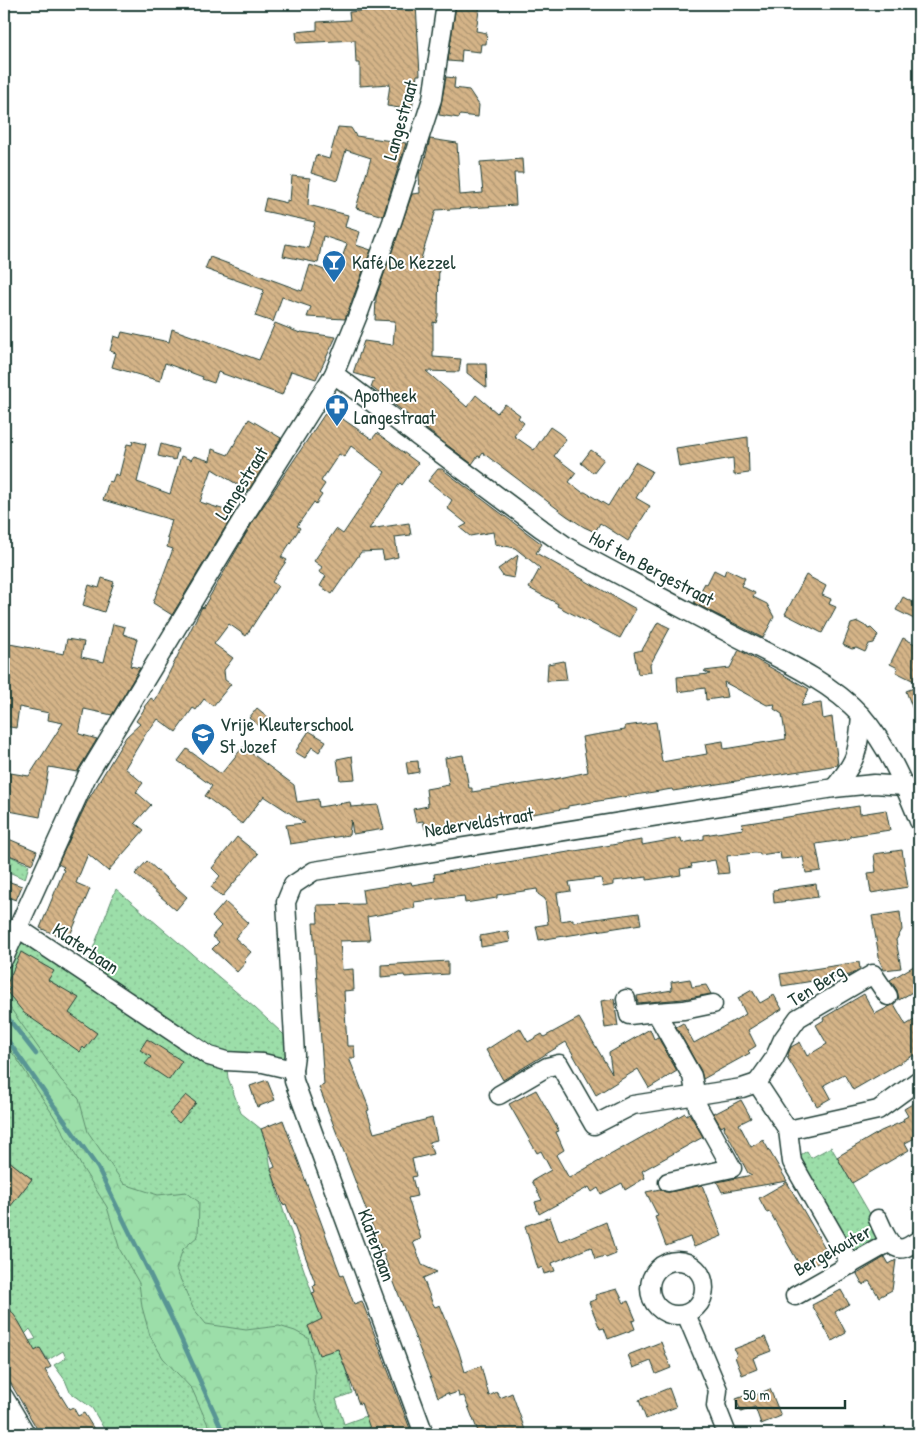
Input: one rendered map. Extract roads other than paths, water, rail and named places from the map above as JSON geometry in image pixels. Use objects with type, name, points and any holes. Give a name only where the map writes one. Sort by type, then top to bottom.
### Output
[{"type":"street","name":"Langestraat","points":[[4,958],[87,776],[334,374],[392,222],[432,99],[446,4]]},
{"type":"street","name":"Hof ten Bergestraat","points":[[334,374],[569,548],[818,681],[842,698],[861,715],[885,747],[905,786],[919,821]]},
{"type":"street","points":[[834,788],[850,769],[858,749],[861,715]]},
{"type":"street","name":"Nederveldstraat","points":[[294,1044],[286,902],[293,885],[314,871],[834,788],[874,784],[905,786]]},
{"type":"street","name":"Klaterbaan","points":[[18,928],[209,1056],[226,1061],[263,1064],[293,1070]]},
{"type":"street","name":"Ten Berg","points":[[758,1083],[774,1059],[783,1039],[798,1018],[873,974],[888,996]]},
{"type":"street","points":[[626,999],[629,1015],[684,1010],[713,1004]]},
{"type":"street","points":[[656,1012],[692,1076],[698,1107],[732,1168],[668,1182]]},
{"type":"street","name":"Klaterbaan","points":[[294,1044],[294,1081],[424,1434]]},
{"type":"street","points":[[499,1095],[547,1067],[559,1064],[594,1126],[633,1105],[742,1088],[758,1083],[788,1130],[792,1162],[851,1265]]},
{"type":"street","points":[[788,1130],[878,1110],[919,1080]]},
{"type":"street","points":[[878,1219],[890,1242],[895,1247],[903,1249],[919,1240]]},
{"type":"street","name":"Bergekouter","points":[[795,1296],[890,1242]]},
{"type":"street","points":[[686,1314],[718,1390],[716,1406],[727,1434]]},
{"type":"street","points":[[4,1397],[26,1434]]},
{"type":"waterway","points":[[4,1013],[36,1054]]},
{"type":"waterway","points":[[4,1035],[98,1168],[174,1323],[224,1434]]},
{"type":"place","name":"Kafé De Kezzel","points":[[334,283]]},
{"type":"place","name":"Apotheek Langestraat","points":[[337,427]]},
{"type":"place","name":"Vrije Kleuterschool St Jozef","points":[[203,756]]}]
